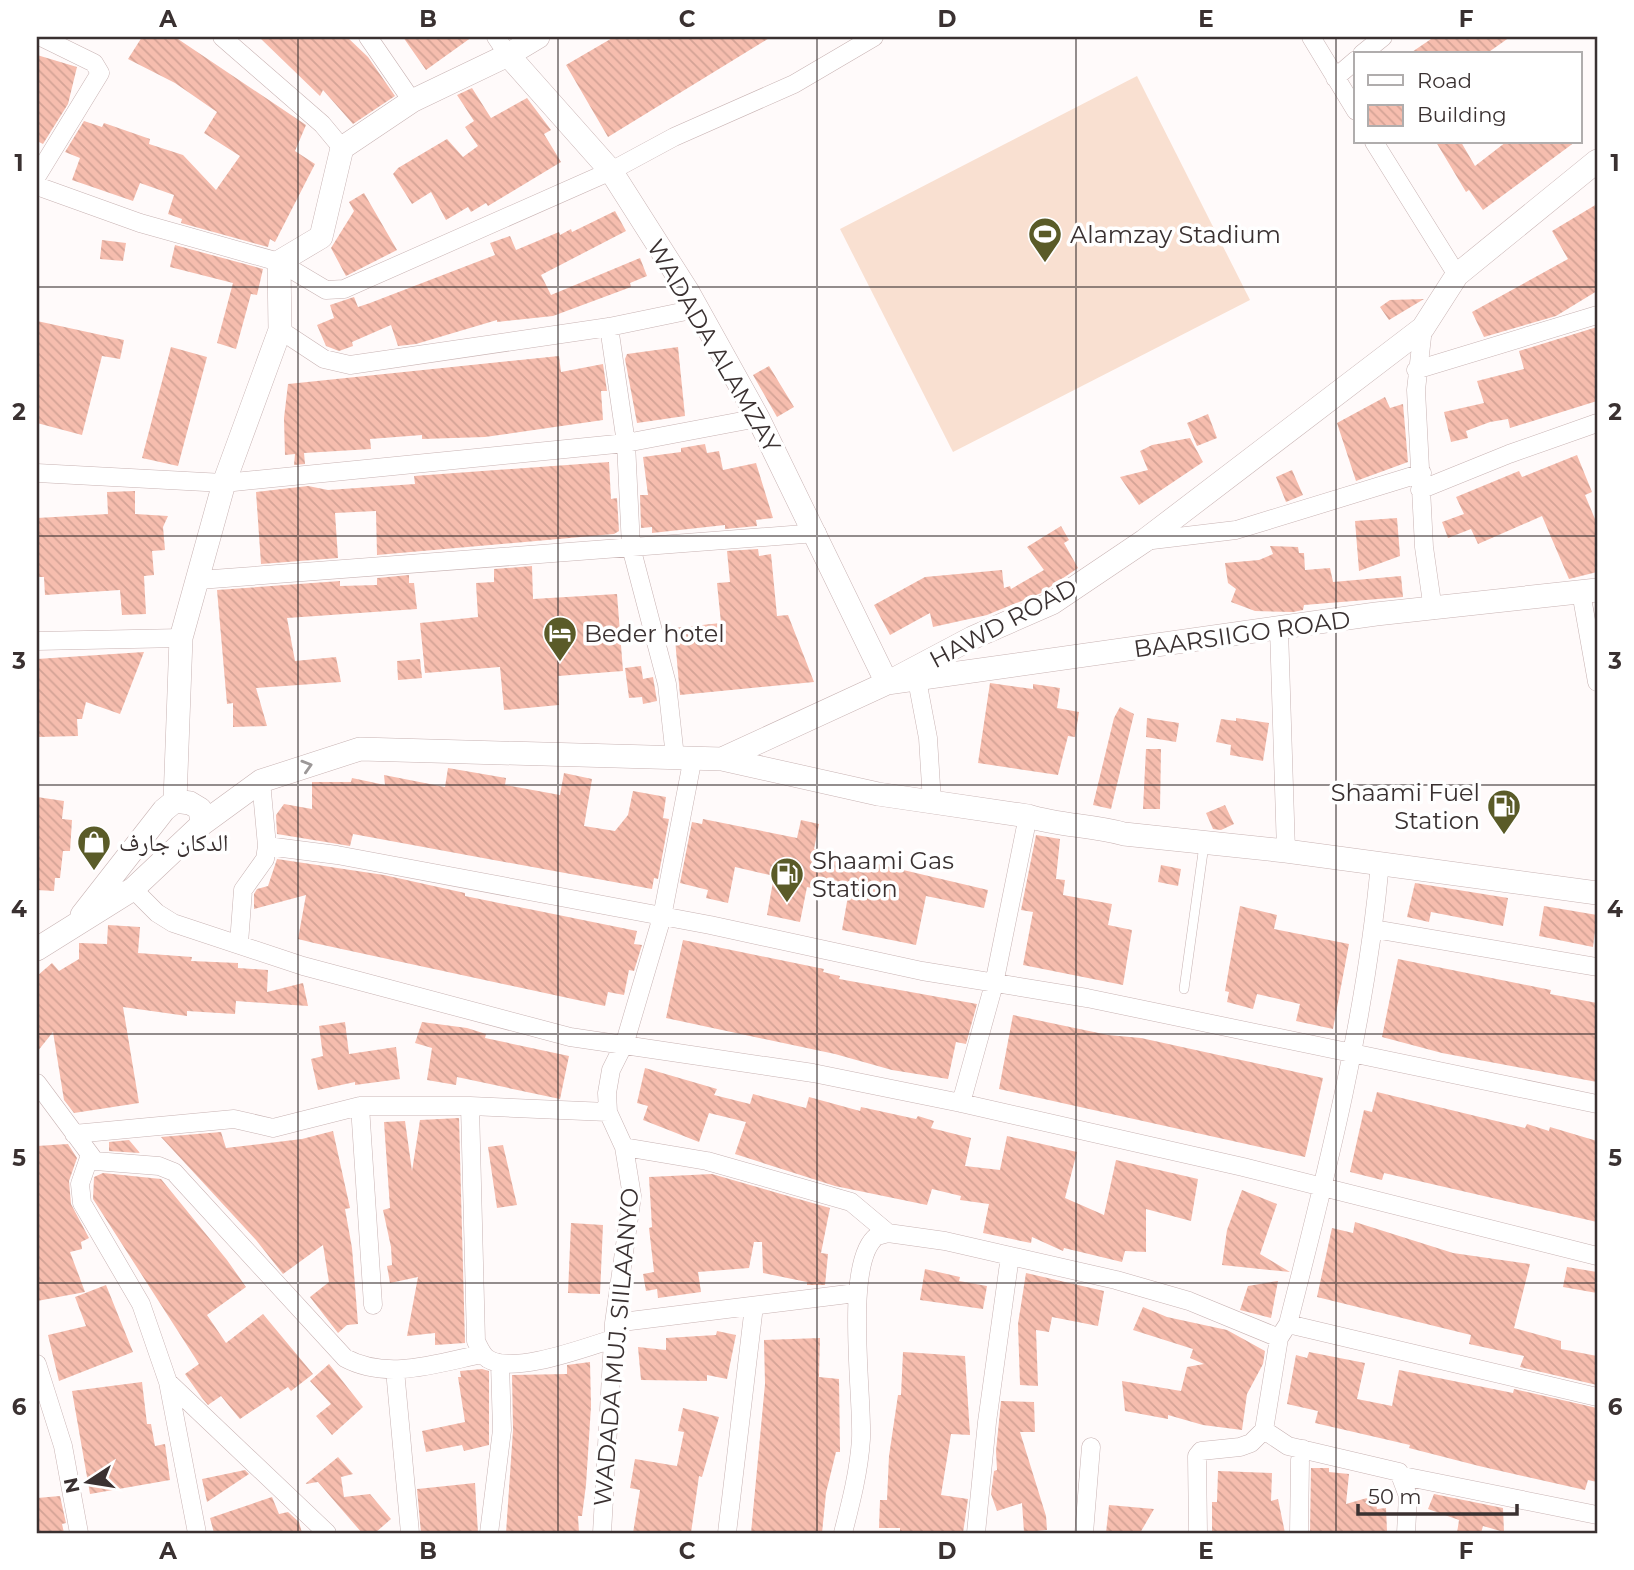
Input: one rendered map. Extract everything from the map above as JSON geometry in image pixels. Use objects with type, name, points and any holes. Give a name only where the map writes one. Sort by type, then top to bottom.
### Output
[{"type":"street","points":[[37,176],[100,73],[94,63],[41,37]]},
{"type":"street","points":[[222,37],[322,124],[342,149]]},
{"type":"street","points":[[368,37],[412,101]]},
{"type":"street","points":[[279,262],[321,237],[342,149],[412,101],[502,46],[538,37]]},
{"type":"street","points":[[37,186],[140,223],[279,262],[326,290],[344,289],[611,172],[674,137],[794,84],[874,37]]},
{"type":"street","points":[[1311,37],[1354,108]]},
{"type":"street","points":[[1364,52],[1383,37]]},
{"type":"street","name":"WADADA ALAMZAY","points":[[502,46],[611,172],[688,292],[758,418],[817,533],[887,684]]},
{"type":"street","points":[[1335,78],[1354,62]]},
{"type":"street","points":[[1375,144],[1457,275]]},
{"type":"street","name":"HAWD ROAD","points":[[177,804],[360,750],[722,759],[887,684],[972,638],[1052,603],[1144,541],[1423,328],[1457,275],[1597,161]]},
{"type":"street","points":[[185,843],[171,840],[162,830],[177,804],[181,638],[200,580],[224,483],[280,330],[279,262]]},
{"type":"street","points":[[280,330],[324,359],[350,365],[610,327],[696,309]]},
{"type":"street","points":[[1416,370],[1597,315]]},
{"type":"street","name":"WADADA MUJ. SIILAANYO","points":[[602,1533],[614,1331],[632,1196],[624,1147],[608,1112],[611,1070],[625,1042],[662,916],[684,757],[631,547],[626,443],[610,327]]},
{"type":"street","points":[[1423,328],[1416,370],[1421,482],[1433,610]]},
{"type":"street","points":[[37,473],[224,483],[626,443],[758,418]]},
{"type":"street","points":[[1144,541],[1236,530],[1421,482],[1597,423]]},
{"type":"street","points":[[200,580],[817,533]]},
{"type":"street","points":[[1589,591],[1597,682]]},
{"type":"street","name":"BAARSIIGO ROAD","points":[[887,684],[1279,629],[1589,591]]},
{"type":"street","points":[[1279,629],[1286,851]]},
{"type":"street","points":[[37,641],[181,638]]},
{"type":"street","points":[[917,680],[928,738],[932,802]]},
{"type":"street","points":[[722,759],[878,794],[1028,816],[1051,823],[1101,827],[1124,834],[1286,851],[1597,893]]},
{"type":"street","points":[[37,949],[133,889],[185,843],[202,824],[261,781]]},
{"type":"street","points":[[239,943],[243,890],[265,859],[267,846],[261,781]]},
{"type":"street","points":[[177,804],[200,809],[202,824]]},
{"type":"street","points":[[72,928],[177,804]]},
{"type":"street","points":[[961,1103],[994,984],[1028,816]]},
{"type":"street","points":[[267,846],[337,855],[662,916],[994,984],[1100,1001],[1597,1104]]},
{"type":"street","points":[[1198,1533],[1198,1456],[1201,1451],[1240,1447],[1251,1443],[1264,1430],[1283,1331],[1353,1055],[1374,929],[1380,863]]},
{"type":"street","points":[[133,889],[157,914],[173,923],[303,966],[570,1037],[625,1042],[813,1073],[961,1103],[1244,1167],[1597,1256]]},
{"type":"street","points":[[1374,929],[1597,967]]},
{"type":"street","points":[[37,1083],[98,1163],[159,1166],[174,1172],[345,1358],[355,1363],[395,1370],[482,1354],[500,1363],[553,1357],[614,1331],[754,1306],[856,1293]]},
{"type":"street","points":[[74,1134],[234,1119],[273,1128],[360,1106],[470,1106],[608,1112]]},
{"type":"street","points":[[360,1106],[373,1305]]},
{"type":"street","points":[[470,1106],[476,1341],[482,1354]]},
{"type":"street","points":[[624,1147],[707,1161],[851,1202],[888,1233]]},
{"type":"street","points":[[90,1155],[80,1184],[82,1203],[141,1304],[168,1382],[197,1533]]},
{"type":"street","points":[[843,1533],[857,1474],[861,1437],[856,1293],[864,1252],[870,1241],[888,1233],[945,1241],[1010,1256],[1189,1301],[1283,1331],[1597,1397]]},
{"type":"street","points":[[976,1533],[987,1422],[1010,1256]]},
{"type":"street","points":[[727,1533],[754,1306]]},
{"type":"street","points":[[489,1533],[502,1430],[500,1363]]},
{"type":"street","points":[[37,1364],[63,1446],[79,1533]]},
{"type":"street","points":[[395,1370],[410,1533]]},
{"type":"street","points":[[168,1382],[327,1533]]},
{"type":"street","points":[[1264,1430],[1278,1441],[1391,1468],[1403,1476],[1597,1515]]},
{"type":"street","points":[[1084,1533],[1091,1447]]},
{"type":"street","points":[[1299,1533],[1300,1460],[1303,1449]]},
{"type":"street","points":[[1403,1476],[1408,1496],[1406,1533]]},
{"type":"lane","points":[[1184,989],[1204,843]]},
{"type":"shaded area","name":"Alamzay Stadium","points":[[1137,76],[1250,300],[953,452],[840,229]]},
{"type":"building","points":[[142,37],[175,37],[306,125],[295,151],[315,164],[275,242],[270,239],[268,247],[181,223],[182,219],[168,214],[174,195],[140,183],[133,201],[72,180],[80,158],[65,152],[84,121],[102,127],[104,123],[150,139],[149,144],[183,155],[216,190],[240,156],[204,133],[217,112],[175,83],[128,59]]},
{"type":"building","points":[[259,37],[347,37],[368,57],[395,96],[353,124],[323,90],[320,96]]},
{"type":"building","points":[[403,37],[472,37],[426,70]]},
{"type":"building","points":[[614,37],[771,37],[608,137],[566,65]]},
{"type":"building","points":[[1434,37],[1510,37],[1489,52],[1412,52]]},
{"type":"building","points":[[37,55],[77,67],[68,104],[43,144],[37,141]]},
{"type":"building","points":[[472,88],[491,118],[527,98],[551,130],[544,134],[561,162],[488,206],[486,203],[471,212],[468,207],[446,220],[431,192],[412,204],[393,174],[398,168],[447,139],[463,157],[478,146],[465,127],[474,121],[457,95]]},
{"type":"building","points":[[1437,144],[1462,144],[1475,166],[1503,144],[1572,144],[1483,210],[1469,190],[1466,192]]},
{"type":"building","points":[[364,193],[397,250],[346,276],[331,248],[354,211],[349,202]]},
{"type":"building","points":[[1597,204],[1597,291],[1556,316],[1484,337],[1472,312],[1568,259],[1552,231]]},
{"type":"building","points":[[615,211],[626,231],[541,275],[551,295],[640,258],[647,276],[630,283],[631,287],[553,316],[497,320],[416,344],[398,346],[391,325],[352,342],[353,346],[339,351],[326,346],[317,325],[334,318],[330,305],[354,297],[358,307],[495,255],[490,243],[510,236],[516,250],[559,232],[560,235],[571,229],[572,232]]},
{"type":"building","points":[[102,240],[126,243],[123,261],[100,259]]},
{"type":"building","points":[[175,245],[263,269],[257,295],[251,294],[236,349],[217,343],[233,283],[170,267]]},
{"type":"building","points":[[1424,299],[1389,320],[1380,307],[1390,300]]},
{"type":"building","points":[[37,321],[124,340],[120,359],[102,356],[82,435],[37,423]]},
{"type":"building","points":[[1597,327],[1597,401],[1510,428],[1508,419],[1490,422],[1466,431],[1468,438],[1451,442],[1444,412],[1484,403],[1477,381],[1524,369],[1519,351]]},
{"type":"building","points":[[171,347],[207,357],[178,466],[142,458]]},
{"type":"building","points":[[678,347],[685,416],[637,423],[625,359],[627,354]]},
{"type":"building","points":[[559,356],[561,372],[603,364],[607,391],[601,391],[603,420],[485,437],[422,439],[422,435],[370,439],[371,449],[304,453],[305,464],[294,465],[295,454],[285,455],[284,418],[288,384]]},
{"type":"building","points":[[769,366],[794,407],[777,417],[753,375]]},
{"type":"building","points":[[1385,397],[1390,408],[1403,404],[1408,462],[1356,481],[1337,423]]},
{"type":"building","points":[[1208,414],[1217,438],[1197,446],[1187,423]]},
{"type":"building","points":[[1190,438],[1203,462],[1139,505],[1120,477],[1148,470],[1140,451],[1152,445]]},
{"type":"building","points":[[705,444],[707,453],[719,451],[723,470],[756,463],[773,518],[756,520],[757,526],[725,529],[725,525],[652,533],[652,527],[641,528],[640,495],[648,495],[643,457],[681,452],[681,448]]},
{"type":"building","points":[[1577,455],[1592,492],[1585,495],[1597,524],[1597,572],[1569,579],[1542,516],[1478,544],[1471,529],[1448,538],[1442,522],[1464,514],[1456,497],[1519,471],[1522,477]]},
{"type":"building","points":[[609,462],[611,499],[617,498],[619,531],[614,534],[377,555],[376,511],[335,513],[338,558],[261,564],[256,492],[308,486],[328,490],[415,484],[414,476]]},
{"type":"building","points":[[1292,470],[1303,495],[1286,502],[1276,477]]},
{"type":"building","points":[[135,491],[135,514],[168,516],[163,527],[165,550],[152,551],[154,575],[144,576],[146,614],[122,615],[120,590],[45,595],[44,577],[37,577],[37,518],[108,514],[107,492]]},
{"type":"building","points":[[1397,518],[1400,556],[1359,571],[1355,521]]},
{"type":"building","points":[[1061,526],[1069,540],[1064,543],[1078,568],[1041,593],[987,615],[933,627],[930,613],[890,635],[874,605],[925,577],[1002,570],[1004,588],[1010,586],[1011,589],[1044,570],[1027,547]]},
{"type":"building","points":[[1270,546],[1298,547],[1299,553],[1304,553],[1305,570],[1330,568],[1333,582],[1401,576],[1403,597],[1304,605],[1303,610],[1293,612],[1255,611],[1231,602],[1236,589],[1228,583],[1225,563],[1259,560],[1273,554]]},
{"type":"building","points":[[758,549],[759,556],[771,554],[777,616],[788,615],[814,682],[680,695],[674,628],[721,623],[717,583],[730,582],[727,551]]},
{"type":"building","points":[[532,566],[533,599],[617,594],[623,671],[558,676],[559,705],[504,710],[500,667],[425,673],[420,623],[478,617],[476,583],[494,582],[494,569]]},
{"type":"building","points":[[409,575],[409,583],[414,583],[417,609],[287,618],[295,661],[336,657],[341,682],[256,688],[267,726],[233,727],[233,703],[227,704],[217,590],[340,581],[340,586],[377,585],[377,578]]},
{"type":"building","points":[[144,652],[120,714],[86,702],[82,719],[77,719],[78,736],[37,737],[37,659]]},
{"type":"building","points":[[420,659],[422,678],[398,680],[397,661]]},
{"type":"building","points":[[641,666],[643,679],[653,677],[657,701],[643,704],[642,697],[629,698],[625,668]]},
{"type":"building","points":[[990,683],[1033,689],[1033,684],[1060,688],[1057,708],[1079,712],[1075,737],[1068,736],[1058,775],[978,763]]},
{"type":"building","points":[[1120,707],[1134,714],[1111,809],[1093,805],[1114,718]]},
{"type":"building","points":[[1147,718],[1179,723],[1176,742],[1146,737]]},
{"type":"building","points":[[1236,718],[1269,723],[1263,761],[1230,755],[1231,745],[1216,742],[1221,719],[1236,721]]},
{"type":"building","points":[[1146,749],[1161,749],[1160,809],[1143,809]]},
{"type":"building","points":[[448,768],[506,778],[505,785],[560,795],[564,773],[592,779],[584,826],[615,831],[628,815],[633,791],[666,797],[663,818],[669,819],[658,879],[654,878],[652,889],[353,834],[350,846],[277,834],[276,815],[284,804],[312,809],[312,782],[351,782],[352,778],[385,785],[384,775],[445,787]]},
{"type":"building","points":[[37,797],[64,801],[62,819],[72,820],[70,851],[63,851],[60,878],[55,878],[54,891],[37,890]]},
{"type":"building","points":[[1225,805],[1234,824],[1221,830],[1213,829],[1206,813]]},
{"type":"building","points":[[703,819],[797,838],[801,820],[819,824],[814,849],[988,890],[984,908],[926,896],[916,945],[842,930],[848,896],[807,887],[800,922],[767,915],[774,876],[735,867],[728,903],[706,898],[708,890],[680,883],[692,822],[702,824]]},
{"type":"building","points":[[1036,835],[1060,839],[1056,879],[1065,880],[1063,895],[1112,904],[1108,925],[1132,930],[1123,985],[1023,965],[1033,912],[1021,910]]},
{"type":"building","points":[[277,859],[384,875],[465,893],[465,896],[637,931],[634,944],[642,945],[634,971],[629,970],[624,995],[608,992],[605,1006],[314,943],[298,939],[306,895],[254,909],[254,894],[257,889],[268,886]]},
{"type":"building","points":[[1161,865],[1181,869],[1178,886],[1158,882]]},
{"type":"building","points":[[1415,883],[1508,898],[1503,926],[1431,912],[1429,922],[1407,917]]},
{"type":"building","points":[[1240,906],[1277,915],[1274,929],[1349,944],[1333,1029],[1296,1021],[1300,1004],[1257,994],[1253,1009],[1227,1002],[1229,992],[1225,991]]},
{"type":"building","points":[[1544,906],[1597,915],[1593,947],[1539,936]]},
{"type":"building","points":[[108,925],[140,927],[138,953],[192,957],[191,961],[238,963],[238,968],[268,970],[267,992],[303,983],[308,1006],[236,1001],[235,1014],[187,1011],[187,1016],[123,1007],[139,1103],[74,1113],[64,1100],[53,1032],[37,1052],[37,976],[52,963],[59,971],[79,959],[79,943],[107,944]]},
{"type":"building","points":[[683,940],[824,969],[823,972],[840,976],[839,979],[977,1004],[966,1044],[956,1042],[948,1079],[892,1070],[835,1054],[666,1018]]},
{"type":"building","points":[[1398,959],[1551,990],[1550,994],[1597,1003],[1597,1082],[1442,1053],[1382,1037]]},
{"type":"building","points":[[1013,1015],[1108,1035],[1141,1038],[1323,1078],[1305,1157],[999,1089]]},
{"type":"building","points":[[345,1022],[349,1054],[396,1047],[400,1079],[355,1085],[355,1082],[318,1090],[311,1059],[323,1056],[319,1026]]},
{"type":"building","points":[[422,1022],[467,1028],[486,1034],[485,1038],[569,1056],[560,1099],[457,1077],[456,1085],[427,1080],[432,1048],[415,1043]]},
{"type":"building","points":[[645,1068],[717,1089],[714,1095],[750,1104],[753,1094],[806,1108],[809,1097],[860,1111],[861,1107],[916,1119],[918,1116],[934,1121],[931,1128],[971,1138],[965,1166],[1000,1170],[1007,1136],[1077,1152],[1065,1198],[1104,1215],[1116,1160],[1198,1179],[1191,1221],[1146,1209],[1146,1252],[1125,1251],[1122,1262],[1064,1248],[1063,1251],[1032,1237],[1031,1243],[983,1233],[989,1204],[960,1200],[961,1196],[932,1189],[927,1205],[835,1186],[735,1154],[746,1122],[709,1113],[699,1142],[643,1120],[648,1106],[637,1103]]},
{"type":"building","points":[[1377,1092],[1525,1128],[1527,1124],[1549,1131],[1550,1127],[1597,1141],[1597,1222],[1384,1173],[1382,1180],[1350,1172],[1364,1110],[1372,1112]]},
{"type":"building","points":[[459,1118],[465,1343],[435,1345],[435,1333],[407,1336],[418,1277],[390,1283],[387,1266],[392,1265],[391,1247],[383,1210],[390,1208],[384,1122],[405,1121],[412,1171],[420,1120]]},
{"type":"building","points":[[333,1131],[350,1208],[345,1209],[352,1248],[358,1324],[347,1325],[338,1333],[310,1297],[329,1282],[323,1245],[283,1274],[256,1240],[161,1137],[221,1132],[226,1148],[302,1139]]},
{"type":"building","points":[[129,1140],[140,1153],[109,1151],[109,1142]]},
{"type":"building","points":[[68,1144],[77,1158],[69,1181],[71,1204],[89,1238],[81,1242],[82,1249],[70,1252],[85,1292],[37,1301],[37,1146]]},
{"type":"building","points":[[503,1145],[517,1205],[497,1208],[488,1147]]},
{"type":"building","points":[[103,1173],[161,1179],[227,1260],[246,1287],[207,1315],[226,1343],[263,1314],[313,1374],[291,1391],[288,1387],[240,1419],[221,1396],[208,1405],[185,1374],[199,1364],[93,1199],[94,1177]]},
{"type":"building","points":[[712,1174],[830,1208],[821,1253],[828,1254],[825,1285],[807,1285],[807,1282],[763,1273],[762,1242],[754,1242],[749,1268],[698,1272],[701,1292],[658,1298],[657,1289],[646,1291],[643,1274],[654,1272],[649,1228],[652,1227],[649,1177]]},
{"type":"building","points":[[1242,1190],[1277,1204],[1260,1254],[1290,1272],[1222,1265],[1227,1230]]},
{"type":"building","points":[[1355,1222],[1453,1253],[1530,1264],[1514,1328],[1561,1341],[1561,1349],[1597,1356],[1597,1385],[1520,1367],[1524,1356],[1469,1344],[1471,1335],[1317,1297],[1332,1228],[1353,1233]]},
{"type":"building","points":[[571,1223],[603,1225],[600,1294],[568,1293]]},
{"type":"building","points":[[1567,1267],[1597,1272],[1597,1293],[1563,1287]]},
{"type":"building","points":[[925,1269],[960,1277],[959,1281],[987,1286],[983,1309],[920,1300]]},
{"type":"building","points":[[1026,1273],[1104,1291],[1098,1326],[1052,1317],[1049,1332],[1036,1330],[1038,1386],[1020,1385],[1018,1324]]},
{"type":"building","points":[[1278,1281],[1271,1318],[1240,1310],[1248,1286]]},
{"type":"building","points":[[106,1285],[133,1352],[59,1381],[48,1335],[86,1326],[75,1297]]},
{"type":"building","points":[[1143,1307],[1167,1317],[1227,1330],[1265,1351],[1263,1364],[1247,1394],[1242,1430],[1203,1425],[1168,1415],[1168,1419],[1125,1411],[1122,1381],[1181,1391],[1187,1367],[1204,1364],[1190,1358],[1193,1349],[1133,1330]]},
{"type":"building","points":[[717,1331],[736,1335],[727,1379],[707,1375],[707,1381],[641,1380],[638,1347],[666,1350],[666,1338],[716,1335]]},
{"type":"building","points":[[820,1338],[819,1377],[839,1379],[840,1452],[836,1452],[826,1493],[822,1533],[751,1533],[765,1384],[764,1340]]},
{"type":"building","points":[[903,1352],[965,1356],[970,1435],[951,1434],[941,1495],[968,1499],[963,1533],[900,1533],[900,1528],[879,1528],[880,1500],[887,1500],[889,1456],[898,1395],[901,1395]]},
{"type":"building","points":[[1309,1352],[1365,1363],[1357,1399],[1392,1406],[1399,1370],[1513,1393],[1514,1389],[1597,1408],[1597,1482],[1588,1480],[1585,1490],[1479,1466],[1409,1448],[1410,1445],[1315,1423],[1318,1411],[1287,1404],[1296,1355],[1307,1358]]},
{"type":"building","points":[[590,1362],[591,1406],[586,1485],[582,1516],[578,1516],[579,1533],[506,1533],[513,1430],[512,1375],[567,1374],[567,1365]]},
{"type":"building","points":[[329,1364],[363,1407],[332,1435],[316,1416],[331,1404],[310,1381]]},
{"type":"building","points":[[460,1371],[489,1371],[489,1445],[464,1451],[462,1445],[426,1452],[422,1431],[465,1422],[458,1377],[461,1377]]},
{"type":"building","points":[[142,1382],[147,1424],[151,1424],[155,1446],[165,1444],[170,1480],[90,1494],[72,1391]]},
{"type":"building","points":[[1001,1401],[1034,1402],[1035,1432],[1020,1432],[1046,1516],[1047,1530],[1024,1532],[1022,1503],[997,1511],[991,1494],[994,1471],[997,1470]]},
{"type":"building","points":[[683,1408],[719,1417],[702,1477],[699,1476],[691,1533],[633,1533],[640,1490],[630,1488],[635,1459],[677,1466],[684,1432],[678,1431]]},
{"type":"building","points":[[338,1457],[353,1474],[341,1477],[344,1497],[370,1494],[391,1519],[375,1533],[362,1533],[318,1482],[305,1484]]},
{"type":"building","points":[[1311,1468],[1329,1468],[1329,1472],[1349,1474],[1346,1504],[1374,1496],[1377,1509],[1386,1508],[1387,1531],[1310,1533]]},
{"type":"building","points":[[245,1470],[249,1474],[207,1502],[202,1479]]},
{"type":"building","points":[[1218,1471],[1272,1473],[1271,1501],[1278,1499],[1285,1533],[1212,1533],[1212,1502],[1217,1502]]},
{"type":"building","points":[[475,1483],[478,1533],[421,1533],[417,1489]]},
{"type":"building","points":[[1434,1494],[1503,1508],[1504,1532],[1483,1526],[1481,1533],[1457,1533],[1459,1520],[1428,1509]]},
{"type":"building","points":[[60,1496],[66,1523],[62,1524],[64,1533],[37,1533],[37,1498]]},
{"type":"building","points":[[272,1497],[279,1514],[288,1512],[299,1522],[302,1533],[214,1533],[210,1518]]},
{"type":"building","points":[[1109,1505],[1154,1509],[1140,1533],[1106,1533]]},
{"type":"place","name":"Alamzay Stadium","points":[[1045,264]]},
{"type":"place","name":"Beder hotel","points":[[560,663]]},
{"type":"place","name":"Shaami Fuel Station","points":[[1504,836]]},
{"type":"place","name":"الدكان جارف","points":[[94,872]]},
{"type":"place","name":"Shaami Gas Station","points":[[787,904]]}]
